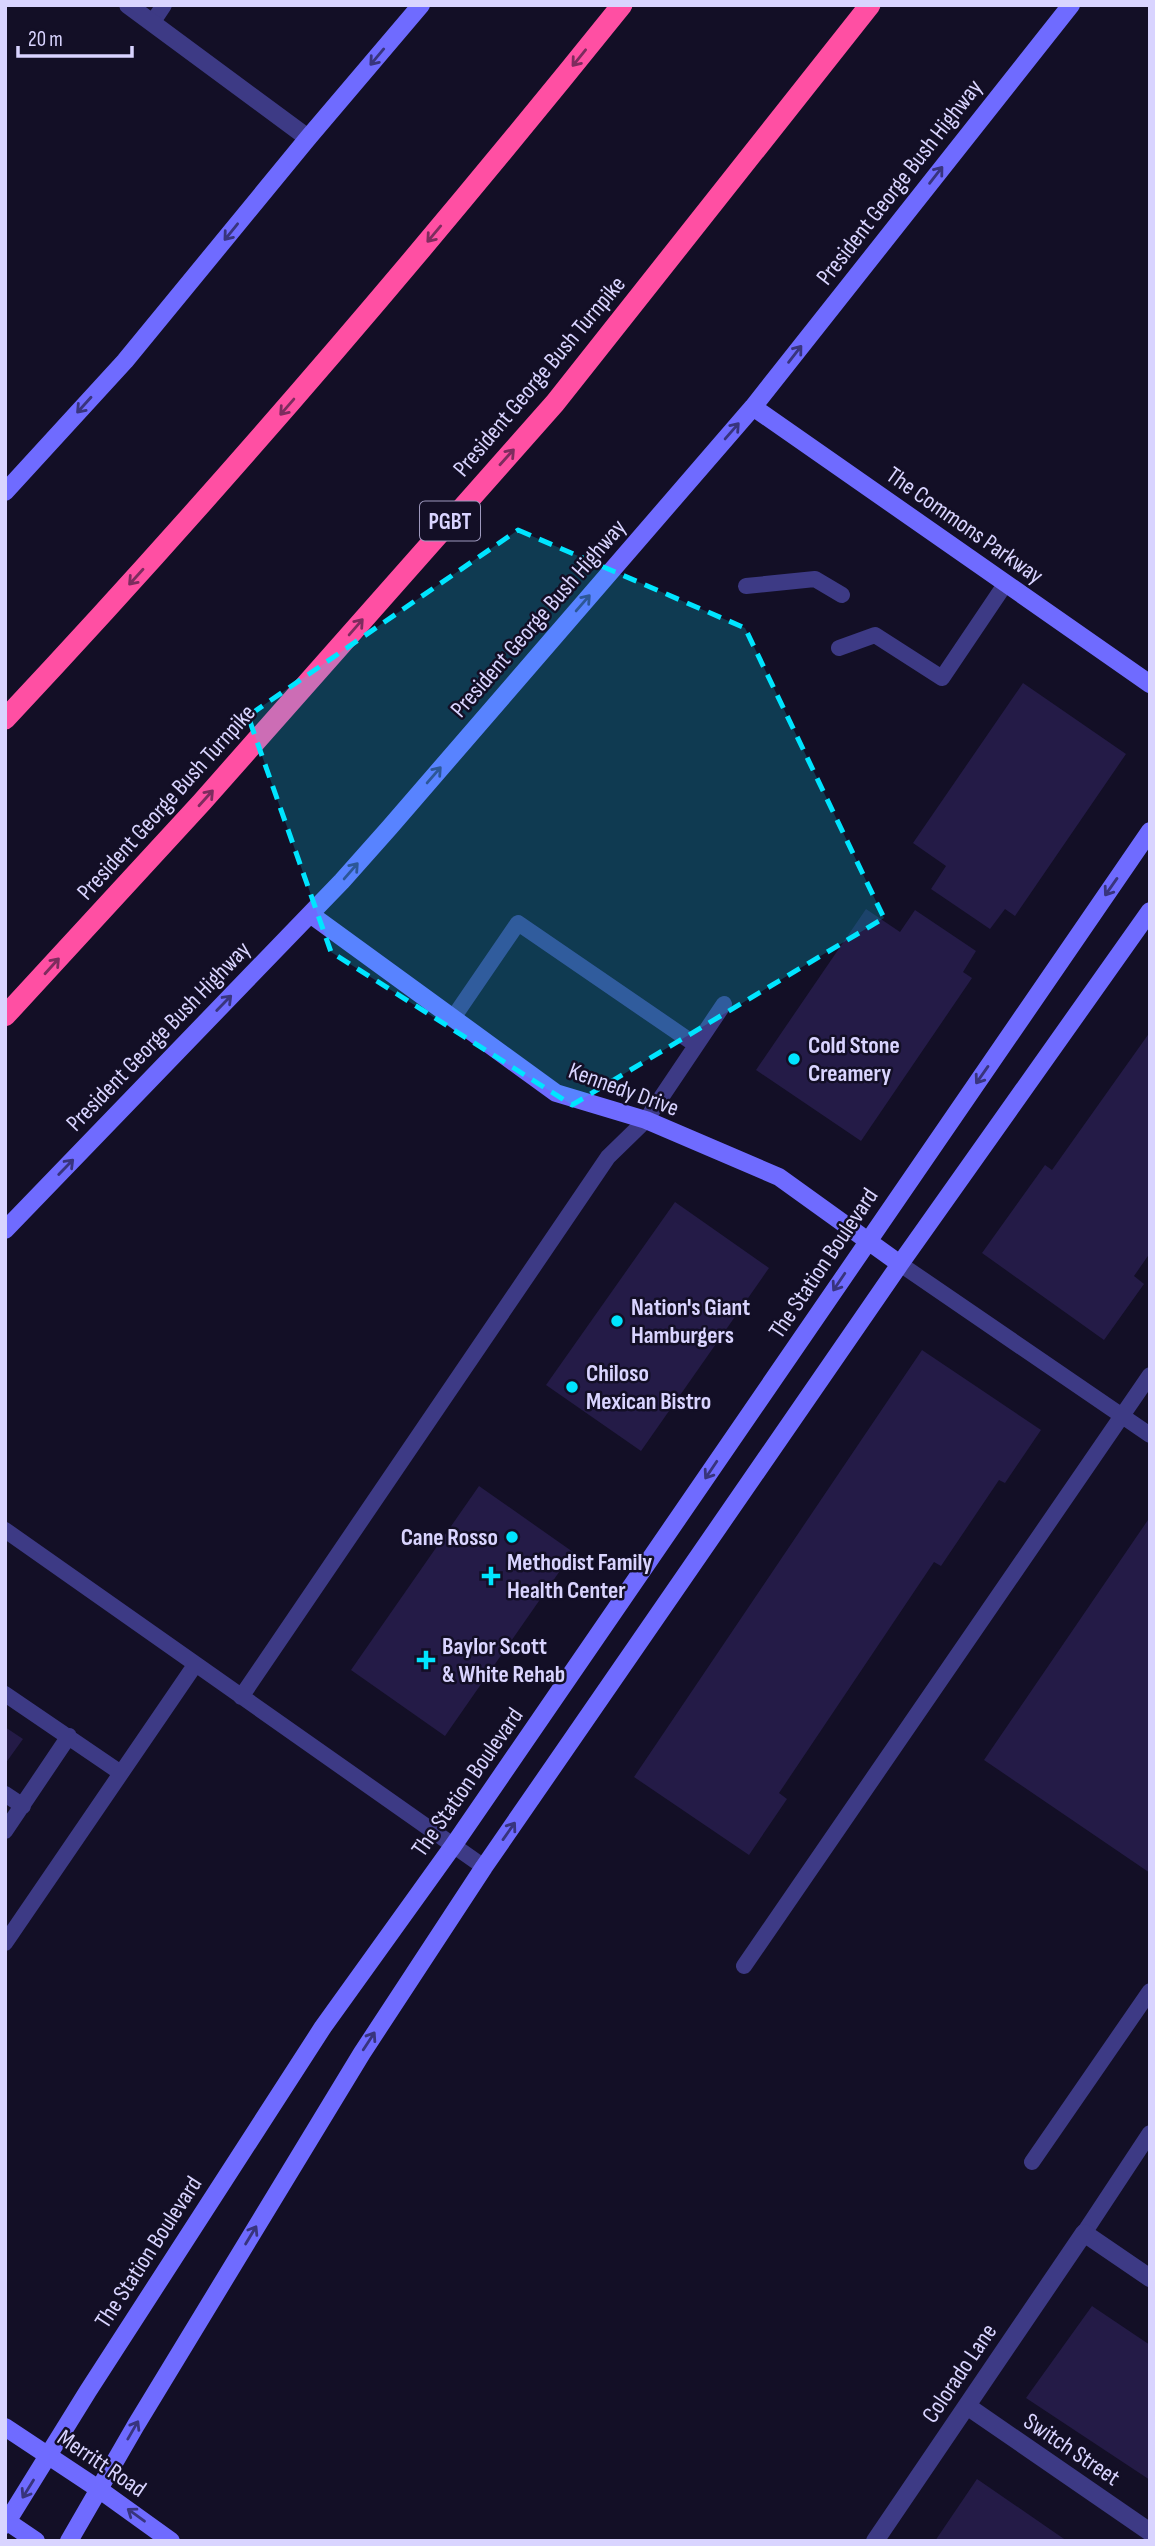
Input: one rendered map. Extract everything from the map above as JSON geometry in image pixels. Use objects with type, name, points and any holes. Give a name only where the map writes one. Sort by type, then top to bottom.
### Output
[{"type":"highway","points":[[5,719],[168,541],[337,349],[504,151],[622,5]]},
{"type":"highway","name":"President George Bush Turnpike","points":[[5,1016],[202,802],[555,404],[870,5]]},
{"type":"street","points":[[128,5],[308,138]]},
{"type":"street","points":[[5,492],[125,361],[421,5]]},
{"type":"street","name":"President George Bush Highway","points":[[5,1230],[342,881],[752,407],[1071,5]]},
{"type":"street","name":"The Commons Parkway","points":[[752,407],[1150,684]]},
{"type":"street","name":"The Station Boulevard","points":[[6,2522],[323,2027],[453,1846],[1150,831]]},
{"type":"street","points":[[69,2541],[136,2425],[362,2053],[484,1867],[900,1264],[1150,911]]},
{"type":"street","name":"Kennedy Drive","points":[[310,914],[556,1093],[646,1120],[779,1177],[900,1264]]},
{"type":"street","points":[[1084,2233],[1150,2278]]},
{"type":"street","name":"Colorado Lane","points":[[875,2541],[1084,2233]]},
{"type":"street","name":"Switch Street","points":[[967,2406],[1150,2532]]},
{"type":"street","name":"Merritt Road","points":[[5,2427],[171,2541]]},
{"type":"street","points":[[6,2522],[36,2541]]},
{"type":"lane","points":[[152,23],[164,5]]},
{"type":"lane","points":[[746,586],[815,579],[842,595]]},
{"type":"lane","points":[[839,648],[874,635],[942,678],[1006,583]]},
{"type":"lane","points":[[453,1018],[518,923],[696,1045]]},
{"type":"lane","points":[[241,1697],[608,1157],[646,1120],[724,1004]]},
{"type":"lane","points":[[900,1264],[1150,1435]]},
{"type":"lane","points":[[744,1966],[1150,1375]]},
{"type":"lane","points":[[5,1530],[484,1867]]},
{"type":"lane","points":[[5,1943],[195,1665]]},
{"type":"lane","points":[[5,1694],[121,1773]]},
{"type":"lane","points":[[5,1831],[69,1736]]},
{"type":"lane","points":[[5,1794],[23,1806]]},
{"type":"lane","points":[[1032,2162],[1150,1992]]},
{"type":"lane","points":[[1084,2233],[1150,2133]]},
{"type":"highlighted area","points":[[518,530],[745,628],[884,918],[572,1105],[331,952],[248,716]]},
{"type":"building","points":[[1023,683],[1126,754],[1015,916],[1005,909],[990,929],[931,889],[946,866],[913,843]]},
{"type":"building","points":[[866,909],[900,932],[915,910],[976,951],[963,972],[972,978],[861,1141],[756,1070]]},
{"type":"building","points":[[1150,1032],[1150,1253],[1134,1276],[1144,1284],[1104,1340],[982,1253],[1045,1165],[1052,1170]]},
{"type":"building","points":[[675,1202],[769,1268],[641,1451],[546,1385]]},
{"type":"building","points":[[922,1350],[1041,1430],[1005,1483],[999,1480],[941,1566],[934,1562],[779,1793],[787,1799],[749,1855],[634,1777]]},
{"type":"building","points":[[479,1486],[573,1552],[445,1736],[351,1670]]},
{"type":"building","points":[[1150,1517],[1150,1873],[984,1760]]},
{"type":"building","points":[[5,1727],[23,1739],[5,1764]]},
{"type":"building","points":[[1092,2306],[1150,2345],[1150,2480],[1026,2398]]},
{"type":"building","points":[[977,2479],[1067,2541],[935,2541]]},
{"type":"place","name":"Cold Stone Creamery","points":[[794,1059]]},
{"type":"place","name":"Nation's Giant Hamburgers","points":[[617,1321]]},
{"type":"place","name":"Chiloso Mexican Bistro","points":[[572,1387]]},
{"type":"place","name":"Cane Rosso","points":[[512,1537]]},
{"type":"place","name":"Methodist Family Health Center","points":[[491,1576]]},
{"type":"place","name":"Baylor Scott & White Rehab","points":[[426,1660]]}]
